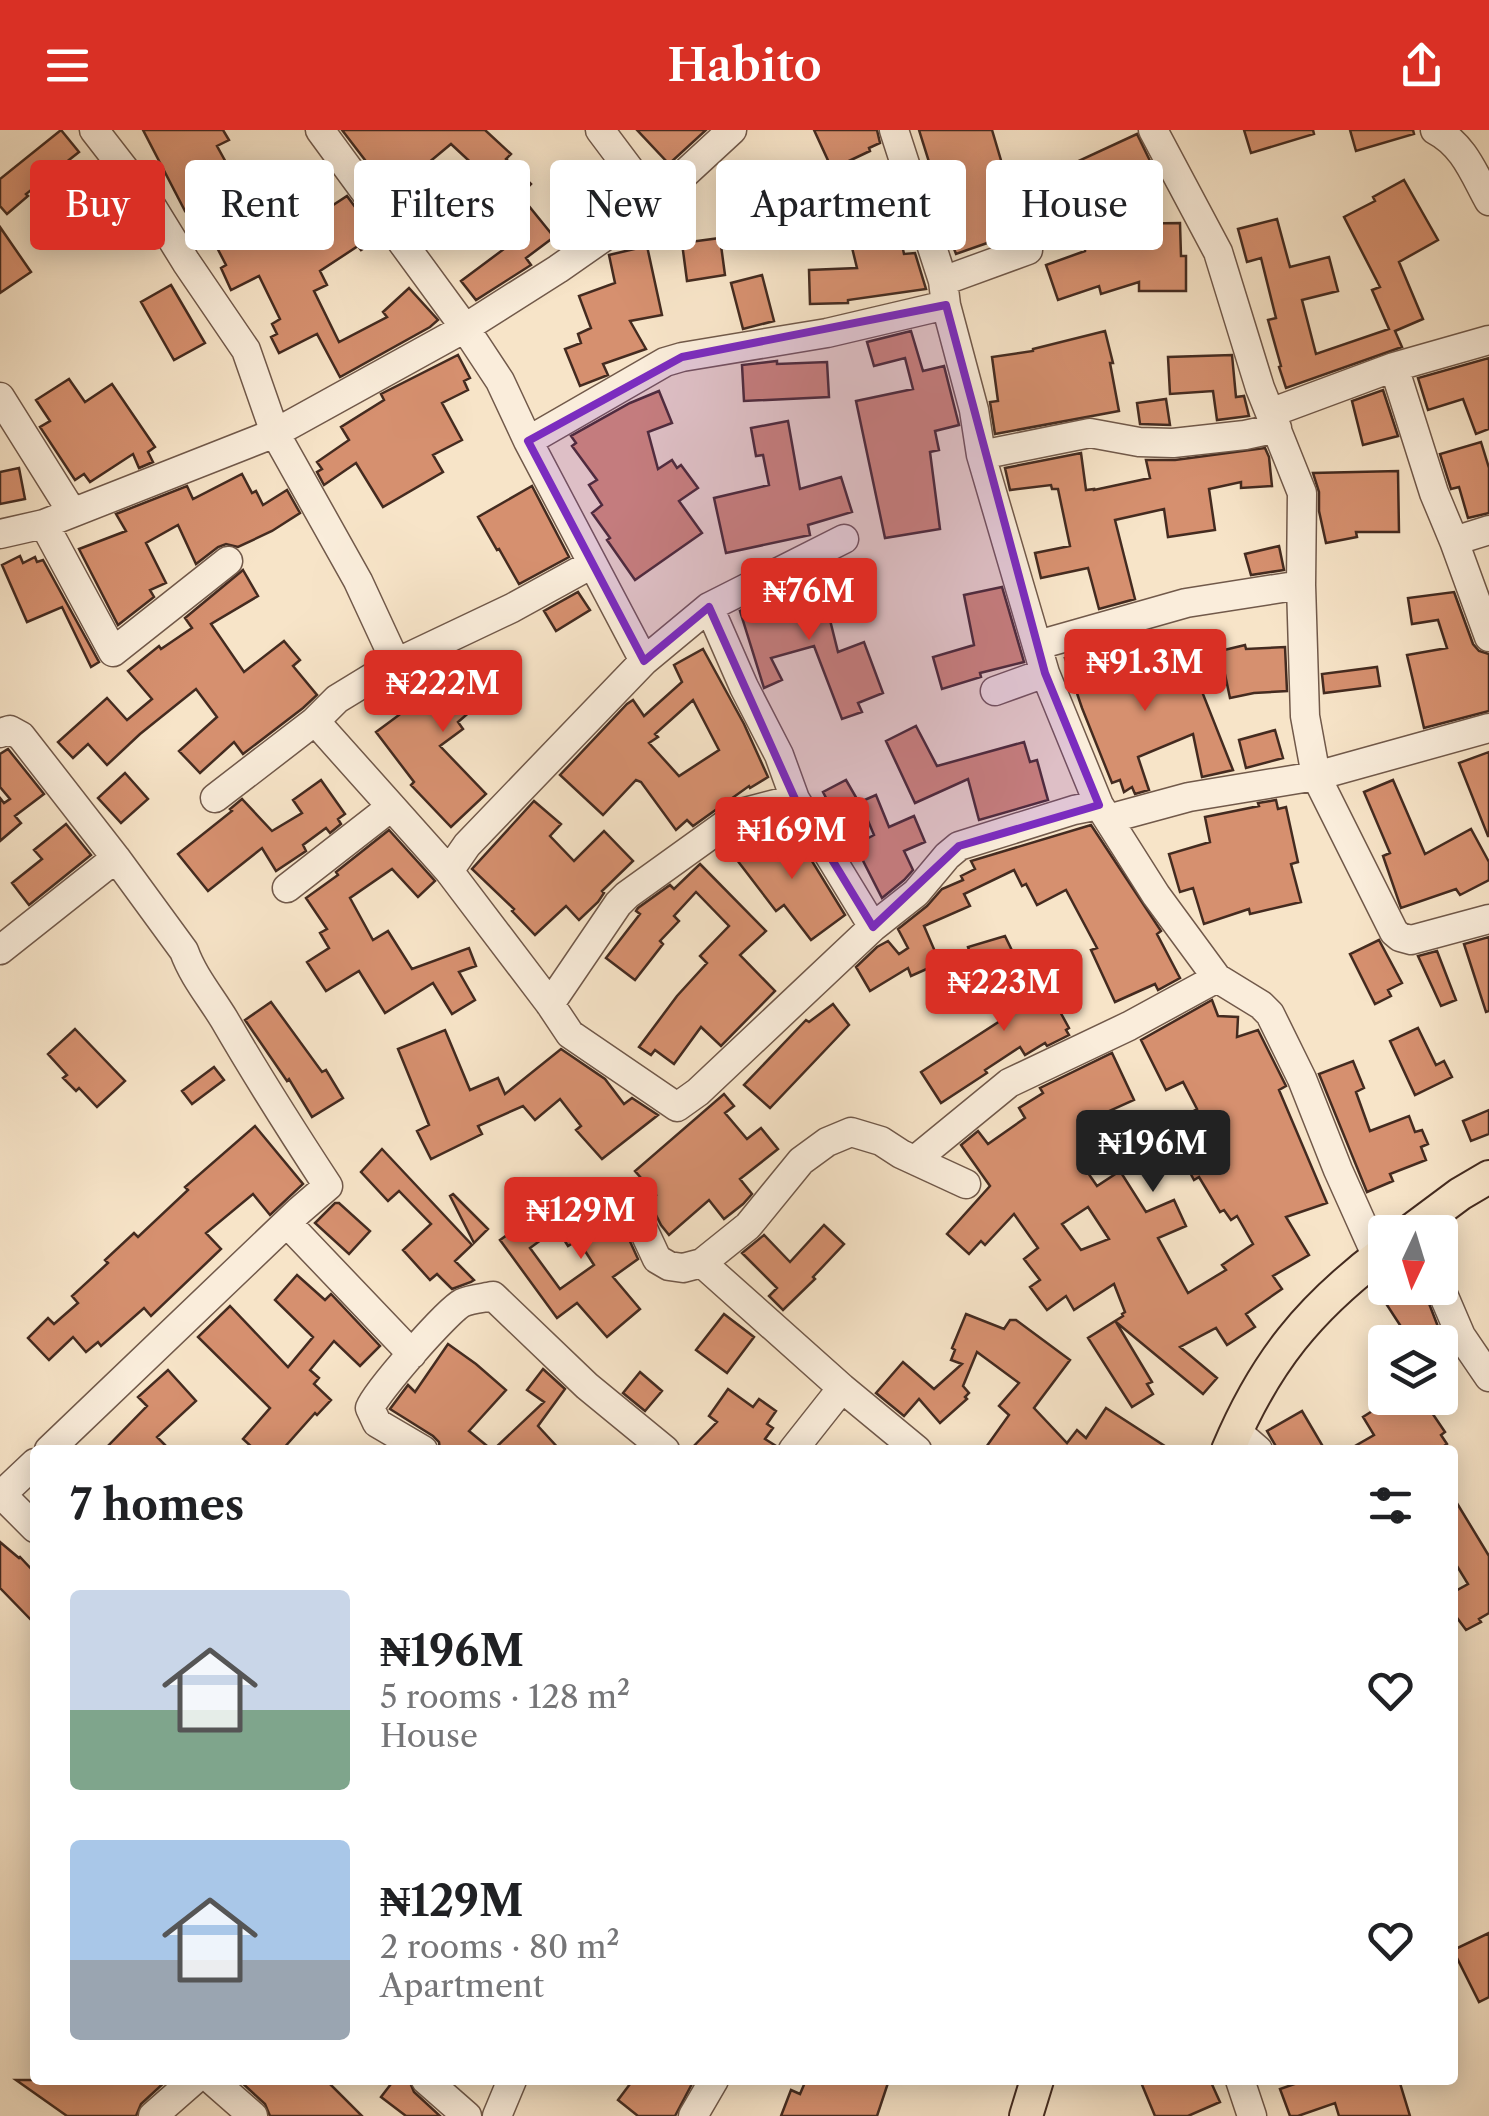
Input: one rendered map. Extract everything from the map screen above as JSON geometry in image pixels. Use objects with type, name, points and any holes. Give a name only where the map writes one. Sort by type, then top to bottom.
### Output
[{"type":"main road","points":[[1441,1215],[1460,1194],[1489,1178]]},
{"type":"main road","points":[[1241,1444],[1249,1402],[1292,1336],[1368,1265]]},
{"type":"main road","points":[[1026,2116],[1035,2085]]},
{"type":"street","points":[[94,130],[146,197],[246,350],[275,433],[358,581],[396,663]]},
{"type":"street","points":[[320,130],[500,381],[644,660]]},
{"type":"street","points":[[600,130],[622,160]]},
{"type":"street","points":[[696,163],[732,130]]},
{"type":"street","points":[[894,130],[944,293],[981,455],[1045,673],[1103,812],[1156,895],[1217,978],[1270,1014],[1368,1229]]},
{"type":"street","points":[[1153,130],[1218,252],[1273,420],[1302,493],[1306,716],[1316,776],[1394,932],[1400,937],[1411,940],[1489,919]]},
{"type":"street","points":[[1434,130],[1462,150],[1489,201]]},
{"type":"street","points":[[0,534],[44,524],[275,433],[465,328],[585,250]]},
{"type":"street","points":[[528,441],[665,362],[826,332],[944,293],[1028,250]]},
{"type":"street","points":[[981,455],[1090,433],[1173,443],[1245,435],[1394,366],[1489,340]]},
{"type":"street","points":[[1394,366],[1434,493],[1489,637]]},
{"type":"street","points":[[0,397],[72,512]]},
{"type":"street","points":[[44,524],[114,652],[228,561]]},
{"type":"street","points":[[1454,542],[1489,530]]},
{"type":"street","points":[[449,871],[467,844],[644,660],[709,607],[844,539]]},
{"type":"street","points":[[215,798],[315,721],[337,698],[396,663],[512,608],[592,564]]},
{"type":"street","points":[[1038,645],[1186,603],[1301,585]]},
{"type":"street","points":[[709,607],[779,755],[795,799],[873,926]]},
{"type":"street","points":[[996,691],[1045,673]]},
{"type":"street","points":[[315,721],[449,871],[570,1034],[677,1107],[698,1092],[873,926],[916,893],[959,846],[1074,810],[1103,812],[1316,776],[1489,728]]},
{"type":"street","points":[[0,732],[10,730],[22,736],[184,952],[190,968],[328,1186],[55,1445]]},
{"type":"street","points":[[550,1004],[626,895],[742,813],[795,799]]},
{"type":"street","points":[[287,888],[392,807]]},
{"type":"street","points":[[0,950],[116,858]]},
{"type":"street","points":[[914,1160],[1010,1084],[1217,978]]},
{"type":"street","points":[[630,1200],[657,1259],[682,1268],[702,1263],[748,1226],[801,1161],[826,1142],[851,1132],[881,1140],[966,1184]]},
{"type":"street","points":[[286,1224],[412,1354]]},
{"type":"street","points":[[702,1263],[910,1445]]},
{"type":"street","points":[[414,1445],[377,1423],[370,1408],[374,1398],[461,1303],[493,1296],[586,1386],[658,1445]]},
{"type":"street","points":[[1448,1305],[1461,1336],[1489,1377]]},
{"type":"street","points":[[796,1445],[842,1388]]},
{"type":"street","points":[[30,1468],[1,1494],[30,1523]]},
{"type":"street","points":[[153,2116],[188,2085]]},
{"type":"street","points":[[218,2085],[253,2116]]},
{"type":"street","points":[[432,2085],[467,2116]]},
{"type":"street","points":[[497,2116],[510,2085]]},
{"type":"street","points":[[692,2116],[711,2085]]},
{"type":"street","points":[[1242,2085],[1252,2116]]},
{"type":"highlighted area","points":[[946,305],[1045,673],[1099,805],[959,846],[873,927],[795,799],[709,607],[644,661],[528,441],[682,357]]},
{"type":"building","points":[[61,130],[79,152],[69,160],[30,160],[28,196],[7,214],[0,206],[0,179]]},
{"type":"building","points":[[143,130],[223,130],[229,140],[217,146],[225,160],[185,160],[185,211],[165,172],[165,160],[159,160]]},
{"type":"building","points":[[342,130],[485,130],[511,154],[507,160],[468,160],[451,144],[432,160],[365,160]]},
{"type":"building","points":[[637,130],[706,130],[673,160],[665,160]]},
{"type":"building","points":[[814,130],[877,130],[880,143],[870,151],[851,160],[828,160]]},
{"type":"building","points":[[919,130],[992,130],[1001,160],[986,160],[986,243],[956,254],[954,250],[966,250],[966,160],[928,160]]},
{"type":"building","points":[[1244,130],[1313,130],[1314,134],[1251,153]]},
{"type":"building","points":[[1350,130],[1413,130],[1414,134],[1356,151]]},
{"type":"building","points":[[1137,134],[1150,160],[1081,160]]},
{"type":"building","points":[[1404,180],[1438,240],[1399,262],[1423,319],[1395,331],[1402,347],[1286,388],[1268,320],[1276,318],[1261,258],[1247,262],[1238,229],[1277,219],[1290,267],[1329,257],[1338,291],[1302,300],[1316,354],[1389,329],[1372,290],[1380,287],[1344,217]]},
{"type":"building","points":[[347,196],[354,206],[354,249],[320,271],[327,285],[314,291],[339,342],[387,317],[383,312],[409,288],[438,320],[340,377],[317,334],[279,353],[271,337],[277,334],[272,324],[280,319],[259,276],[231,290],[221,268],[226,265],[218,250],[334,250],[334,204]]},
{"type":"building","points":[[530,207],[550,232],[550,240],[526,258],[531,265],[476,300],[461,281],[503,250],[530,250]]},
{"type":"building","points":[[1163,223],[1180,223],[1181,256],[1186,256],[1186,291],[1139,291],[1139,282],[1101,294],[1099,286],[1058,300],[1046,265],[1085,251],[1163,250]]},
{"type":"building","points":[[0,227],[31,272],[0,293]]},
{"type":"building","points":[[716,239],[725,275],[687,281],[683,250],[696,250],[696,241]]},
{"type":"building","points":[[648,250],[662,315],[630,321],[646,349],[603,364],[608,375],[580,386],[565,349],[581,343],[578,334],[591,328],[579,296],[615,283],[609,255]]},
{"type":"building","points":[[853,250],[915,253],[926,289],[848,303],[810,304],[809,270],[857,268]]},
{"type":"building","points":[[762,275],[774,321],[743,329],[731,283]]},
{"type":"building","points":[[171,285],[205,343],[174,360],[141,302]]},
{"type":"building","points":[[911,331],[923,371],[944,366],[959,425],[935,431],[939,450],[930,452],[940,529],[885,538],[856,401],[913,389],[905,358],[874,366],[867,342]]},
{"type":"building","points":[[1105,331],[1119,411],[995,434],[990,402],[998,401],[992,357],[1033,351]]},
{"type":"building","points":[[458,355],[470,378],[464,381],[468,390],[442,403],[462,440],[433,455],[443,472],[383,507],[356,463],[324,485],[317,462],[349,440],[341,427],[384,400],[381,394]]},
{"type":"building","points":[[1232,355],[1236,397],[1244,396],[1249,416],[1217,420],[1213,391],[1170,394],[1168,357]]},
{"type":"building","points":[[1489,358],[1489,429],[1476,434],[1463,399],[1428,410],[1418,378]]},
{"type":"building","points":[[827,362],[829,397],[744,401],[742,365]]},
{"type":"building","points":[[69,379],[85,402],[112,384],[155,447],[148,452],[153,462],[139,468],[133,454],[90,482],[84,474],[75,480],[40,427],[50,421],[36,400]]},
{"type":"building","points":[[1383,390],[1398,436],[1363,445],[1352,401]]},
{"type":"building","points":[[659,391],[672,423],[648,432],[658,469],[672,460],[677,468],[681,465],[698,488],[679,501],[702,533],[635,580],[592,513],[602,505],[589,485],[597,480],[572,446],[576,443],[571,436]]},
{"type":"building","points":[[1166,399],[1170,425],[1140,424],[1137,403]]},
{"type":"building","points":[[788,421],[800,489],[841,477],[852,512],[808,525],[810,535],[726,553],[714,498],[769,485],[763,455],[756,456],[751,428]]},
{"type":"building","points":[[1481,442],[1489,468],[1489,513],[1468,518],[1459,487],[1451,489],[1440,454]]},
{"type":"building","points":[[1265,448],[1272,486],[1241,488],[1241,482],[1209,489],[1215,530],[1168,537],[1164,509],[1115,520],[1135,599],[1099,609],[1088,568],[1041,578],[1035,553],[1070,546],[1058,489],[1051,485],[1010,490],[1005,468],[1081,453],[1086,490],[1094,490],[1150,478],[1146,460]]},
{"type":"building","points":[[19,468],[25,499],[0,504],[0,472]]},
{"type":"building","points":[[1398,471],[1399,532],[1356,532],[1357,537],[1326,543],[1313,473]]},
{"type":"building","points":[[242,474],[263,505],[287,490],[300,513],[238,547],[218,547],[196,564],[178,525],[146,543],[166,583],[150,590],[154,597],[118,625],[79,549],[126,531],[116,514],[187,486],[193,499]]},
{"type":"building","points":[[532,486],[569,557],[519,584],[478,517]]},
{"type":"building","points":[[1279,546],[1284,570],[1251,575],[1245,554]]},
{"type":"building","points":[[20,556],[23,563],[35,557],[37,562],[43,560],[99,662],[91,667],[62,607],[27,622],[2,565]]},
{"type":"building","points":[[243,570],[258,596],[211,624],[244,672],[284,641],[300,660],[293,666],[317,695],[243,754],[234,742],[200,773],[179,751],[217,717],[196,689],[107,765],[88,744],[73,758],[58,742],[107,698],[127,720],[152,699],[128,671],[159,646],[161,649],[192,628],[185,618]]},
{"type":"building","points":[[819,576],[838,652],[864,642],[883,693],[858,703],[862,712],[842,719],[814,646],[771,658],[782,680],[764,688],[740,611],[800,581]]},
{"type":"building","points":[[1002,587],[1024,662],[980,673],[981,677],[942,689],[933,657],[974,645],[964,595]]},
{"type":"building","points":[[578,592],[590,610],[556,631],[544,611]]},
{"type":"building","points":[[1454,592],[1473,644],[1489,654],[1489,711],[1424,728],[1407,655],[1447,648],[1438,620],[1412,624],[1408,598]]},
{"type":"building","points":[[1245,645],[1246,649],[1285,647],[1287,691],[1230,698],[1220,651]]},
{"type":"building","points":[[1102,647],[1111,674],[1186,651],[1233,770],[1202,777],[1193,734],[1138,757],[1149,790],[1135,794],[1132,787],[1124,792],[1120,780],[1112,783],[1065,658]]},
{"type":"building","points":[[703,649],[768,777],[693,826],[687,820],[676,830],[636,780],[603,815],[560,775],[627,704],[633,700],[644,716],[682,682],[674,665]],"holes":[[[693,700],[719,750],[679,776],[649,743]]]},
{"type":"building","points":[[495,652],[514,681],[458,722],[463,729],[440,746],[486,794],[451,827],[411,785],[414,782],[376,732],[399,715],[395,709],[428,684],[434,691],[474,657],[480,665]]},
{"type":"building","points":[[1377,667],[1380,686],[1324,693],[1322,674]]},
{"type":"building","points":[[916,726],[937,766],[1024,742],[1030,762],[1037,760],[1048,800],[979,820],[968,779],[915,803],[886,741]]},
{"type":"building","points":[[1275,730],[1283,758],[1246,768],[1239,740]]},
{"type":"building","points":[[8,749],[44,794],[15,816],[21,823],[0,841],[0,798],[4,803],[10,799],[0,787],[0,754]]},
{"type":"building","points":[[1489,752],[1489,836],[1488,836],[1459,763]]},
{"type":"building","points":[[125,773],[148,799],[121,823],[98,798]]},
{"type":"building","points":[[321,780],[345,814],[338,819],[341,824],[330,833],[326,828],[303,845],[306,851],[276,871],[262,848],[208,891],[178,854],[242,799],[272,831],[302,813],[293,800]]},
{"type":"building","points":[[846,780],[857,799],[833,811],[823,792]]},
{"type":"building","points":[[1393,780],[1425,854],[1471,829],[1489,862],[1489,880],[1460,895],[1456,889],[1401,908],[1383,856],[1390,853],[1364,792]]},
{"type":"building","points":[[876,795],[889,827],[914,816],[925,842],[904,851],[913,870],[882,898],[855,845],[874,835],[860,802]]},
{"type":"building","points":[[1276,800],[1278,809],[1286,807],[1298,862],[1291,864],[1301,902],[1250,914],[1249,909],[1204,924],[1193,888],[1180,892],[1169,854],[1210,842],[1205,817]]},
{"type":"building","points":[[534,801],[561,824],[550,836],[574,861],[604,831],[633,861],[579,920],[566,906],[535,935],[472,869]]},
{"type":"building","points":[[66,824],[91,855],[29,905],[12,883],[42,859],[34,850]]},
{"type":"building","points":[[1091,825],[1161,931],[1157,934],[1180,978],[1158,990],[1155,984],[1115,1002],[1091,950],[1097,948],[1066,890],[1037,905],[1014,870],[964,894],[970,906],[924,926],[940,963],[911,976],[908,968],[870,991],[856,967],[888,941],[899,954],[908,948],[898,929],[942,889],[963,880],[961,876],[975,869],[971,861]]},
{"type":"building","points":[[389,830],[435,881],[418,897],[392,869],[350,898],[373,940],[388,931],[412,969],[469,948],[476,966],[459,972],[475,1000],[452,1014],[433,983],[385,1013],[359,971],[326,991],[307,962],[329,948],[320,933],[327,929],[306,898]]},
{"type":"building","points":[[777,830],[783,838],[793,830],[845,915],[811,940],[784,905],[776,911],[737,860]]},
{"type":"building","points":[[700,864],[766,931],[740,955],[775,991],[721,1046],[701,1027],[674,1064],[655,1050],[651,1055],[639,1047],[707,963],[700,956],[729,926],[696,892],[674,916],[679,921],[660,941],[663,944],[635,980],[606,958],[640,914],[638,908],[670,885],[674,889]]},
{"type":"building","points":[[1005,936],[1019,965],[978,978],[968,947]]},
{"type":"building","points":[[1489,937],[1489,1011],[1486,1012],[1464,944]]},
{"type":"building","points":[[1379,940],[1402,983],[1388,990],[1391,996],[1375,1004],[1350,954]]},
{"type":"building","points":[[1437,951],[1456,1000],[1441,1006],[1418,956]]},
{"type":"building","points":[[1050,959],[1058,981],[1046,986],[1069,1035],[1025,1055],[1020,1047],[941,1103],[921,1072],[1003,1019],[1000,1014],[1020,1002],[1009,974]]},
{"type":"building","points":[[1212,1000],[1218,1016],[1238,1017],[1237,1037],[1258,1030],[1286,1086],[1279,1090],[1327,1203],[1286,1217],[1309,1255],[1273,1276],[1282,1289],[1246,1314],[1255,1327],[1227,1345],[1216,1328],[1180,1347],[1217,1378],[1203,1394],[1116,1322],[1152,1382],[1147,1384],[1153,1394],[1132,1407],[1088,1338],[1125,1312],[1114,1284],[1074,1310],[1066,1296],[1047,1310],[1030,1287],[1040,1280],[1024,1259],[1038,1248],[1014,1214],[985,1245],[981,1241],[969,1254],[947,1234],[990,1186],[961,1145],[978,1131],[988,1144],[1025,1118],[1019,1108],[1043,1093],[1040,1088],[1112,1053],[1134,1100],[1098,1116],[1112,1144],[1079,1160],[1097,1186],[1120,1171],[1146,1212],[1174,1200],[1186,1226],[1158,1238],[1188,1293],[1226,1270],[1222,1265],[1253,1244],[1237,1216],[1231,1220],[1224,1210],[1220,1212],[1199,1177],[1194,1180],[1172,1139],[1198,1122],[1192,1112],[1197,1109],[1183,1082],[1166,1090],[1141,1040]],"holes":[[[1088,1207],[1109,1239],[1081,1250],[1062,1224]]]},
{"type":"building","points":[[271,1002],[322,1072],[326,1070],[343,1098],[312,1117],[245,1020]]},
{"type":"building","points":[[833,1004],[849,1025],[770,1108],[744,1085],[806,1020],[809,1022]]},
{"type":"building","points":[[1418,1028],[1436,1065],[1444,1061],[1452,1077],[1415,1095],[1390,1041]]},
{"type":"building","points":[[75,1029],[125,1081],[97,1107],[63,1078],[67,1075],[48,1054]]},
{"type":"building","points":[[445,1030],[470,1090],[498,1078],[505,1094],[561,1049],[605,1079],[624,1104],[632,1098],[658,1115],[602,1159],[576,1130],[581,1126],[560,1099],[535,1120],[523,1106],[478,1126],[482,1134],[431,1159],[417,1131],[429,1125],[398,1049]]},
{"type":"building","points":[[1353,1061],[1364,1088],[1356,1092],[1370,1131],[1409,1116],[1415,1132],[1422,1130],[1428,1144],[1421,1147],[1426,1160],[1390,1174],[1393,1181],[1367,1192],[1319,1074]]},
{"type":"building","points":[[214,1067],[224,1080],[192,1104],[182,1091]]},
{"type":"building","points":[[724,1094],[734,1106],[725,1113],[747,1139],[761,1128],[778,1149],[740,1179],[752,1194],[724,1219],[709,1200],[669,1235],[649,1201],[656,1195],[635,1171]]},
{"type":"building","points":[[1489,1110],[1489,1134],[1471,1141],[1463,1121]]},
{"type":"building","points":[[255,1126],[303,1184],[270,1215],[253,1194],[206,1233],[221,1249],[151,1316],[144,1308],[101,1346],[98,1342],[86,1352],[73,1337],[49,1360],[28,1338],[48,1318],[54,1324],[78,1303],[72,1296],[108,1263],[105,1260],[134,1233],[138,1237],[188,1190],[185,1187]]},
{"type":"building","points":[[382,1149],[472,1245],[455,1261],[474,1280],[452,1289],[437,1274],[430,1280],[403,1250],[431,1224],[399,1191],[388,1201],[361,1172]]},
{"type":"building","points":[[599,1192],[623,1226],[638,1259],[613,1277],[640,1309],[607,1337],[577,1303],[557,1318],[500,1240],[542,1210],[556,1229],[530,1248],[560,1289],[594,1265],[578,1240],[568,1246],[552,1221]]},
{"type":"building","points":[[453,1194],[488,1229],[474,1243],[450,1196]]},
{"type":"building","points":[[335,1203],[370,1231],[349,1254],[315,1223]]},
{"type":"building","points":[[824,1225],[844,1244],[783,1310],[769,1296],[777,1288],[742,1253],[764,1235],[790,1262]]},
{"type":"building","points":[[297,1275],[325,1300],[331,1294],[380,1346],[360,1366],[334,1341],[310,1370],[319,1378],[314,1384],[331,1400],[286,1445],[250,1445],[243,1439],[270,1408],[198,1337],[230,1306],[288,1367],[313,1337],[275,1300]]},
{"type":"building","points":[[1387,1305],[1430,1305],[1437,1325],[1400,1325]]},
{"type":"building","points":[[724,1314],[754,1337],[727,1373],[696,1350]]},
{"type":"building","points":[[966,1314],[1004,1329],[1010,1320],[1016,1320],[1070,1360],[1034,1408],[1067,1443],[1077,1430],[1086,1438],[1106,1408],[1163,1445],[988,1445],[1009,1415],[999,1406],[1019,1383],[977,1352],[963,1386],[969,1393],[967,1399],[940,1423],[919,1399],[904,1416],[876,1393],[903,1362],[934,1389],[962,1364],[951,1360],[955,1350],[952,1348]]},
{"type":"building","points":[[448,1344],[506,1390],[469,1431],[486,1445],[439,1445],[433,1436],[390,1409],[408,1385],[415,1392]]},
{"type":"building","points":[[543,1369],[565,1389],[538,1426],[555,1445],[498,1445],[544,1402],[527,1390]]},
{"type":"building","points":[[168,1370],[196,1401],[157,1437],[165,1445],[109,1445],[147,1406],[138,1397]]},
{"type":"building","points":[[640,1372],[662,1391],[645,1411],[623,1393]]},
{"type":"building","points":[[728,1389],[753,1407],[759,1399],[776,1411],[767,1424],[773,1428],[765,1439],[774,1445],[695,1445],[717,1422],[709,1416]]},
{"type":"building","points":[[1302,1411],[1322,1445],[1275,1445],[1267,1431]]},
{"type":"building","points":[[1368,1414],[1434,1415],[1445,1432],[1441,1435],[1447,1444],[1357,1445],[1374,1435],[1363,1417]]},
{"type":"building","points":[[1458,1505],[1489,1556],[1489,1613],[1466,1630],[1458,1619],[1458,1590],[1468,1584],[1458,1568]]},
{"type":"building","points":[[0,1542],[30,1568],[30,1619],[0,1588]]},
{"type":"building","points":[[1489,1933],[1489,1997],[1479,2002],[1458,1960],[1458,1948]]},
{"type":"building","points":[[16,2080],[30,2080],[30,2085],[162,2085],[141,2104],[136,2116],[67,2116]]},
{"type":"building","points":[[244,2085],[331,2085],[362,2116],[270,2116],[265,2104]]},
{"type":"building","points":[[390,2085],[411,2085],[440,2116],[406,2116],[381,2097]]},
{"type":"building","points":[[629,2085],[691,2085],[675,2116],[638,2116],[618,2100]]},
{"type":"building","points":[[804,2085],[887,2085],[877,2116],[781,2116],[791,2090],[800,2094]]},
{"type":"building","points":[[1142,2085],[1212,2085],[1220,2102],[1188,2116],[1155,2116]]},
{"type":"building","points":[[1292,2085],[1401,2085],[1410,2116],[1339,2116],[1335,2103],[1290,2116],[1280,2089]]}]
